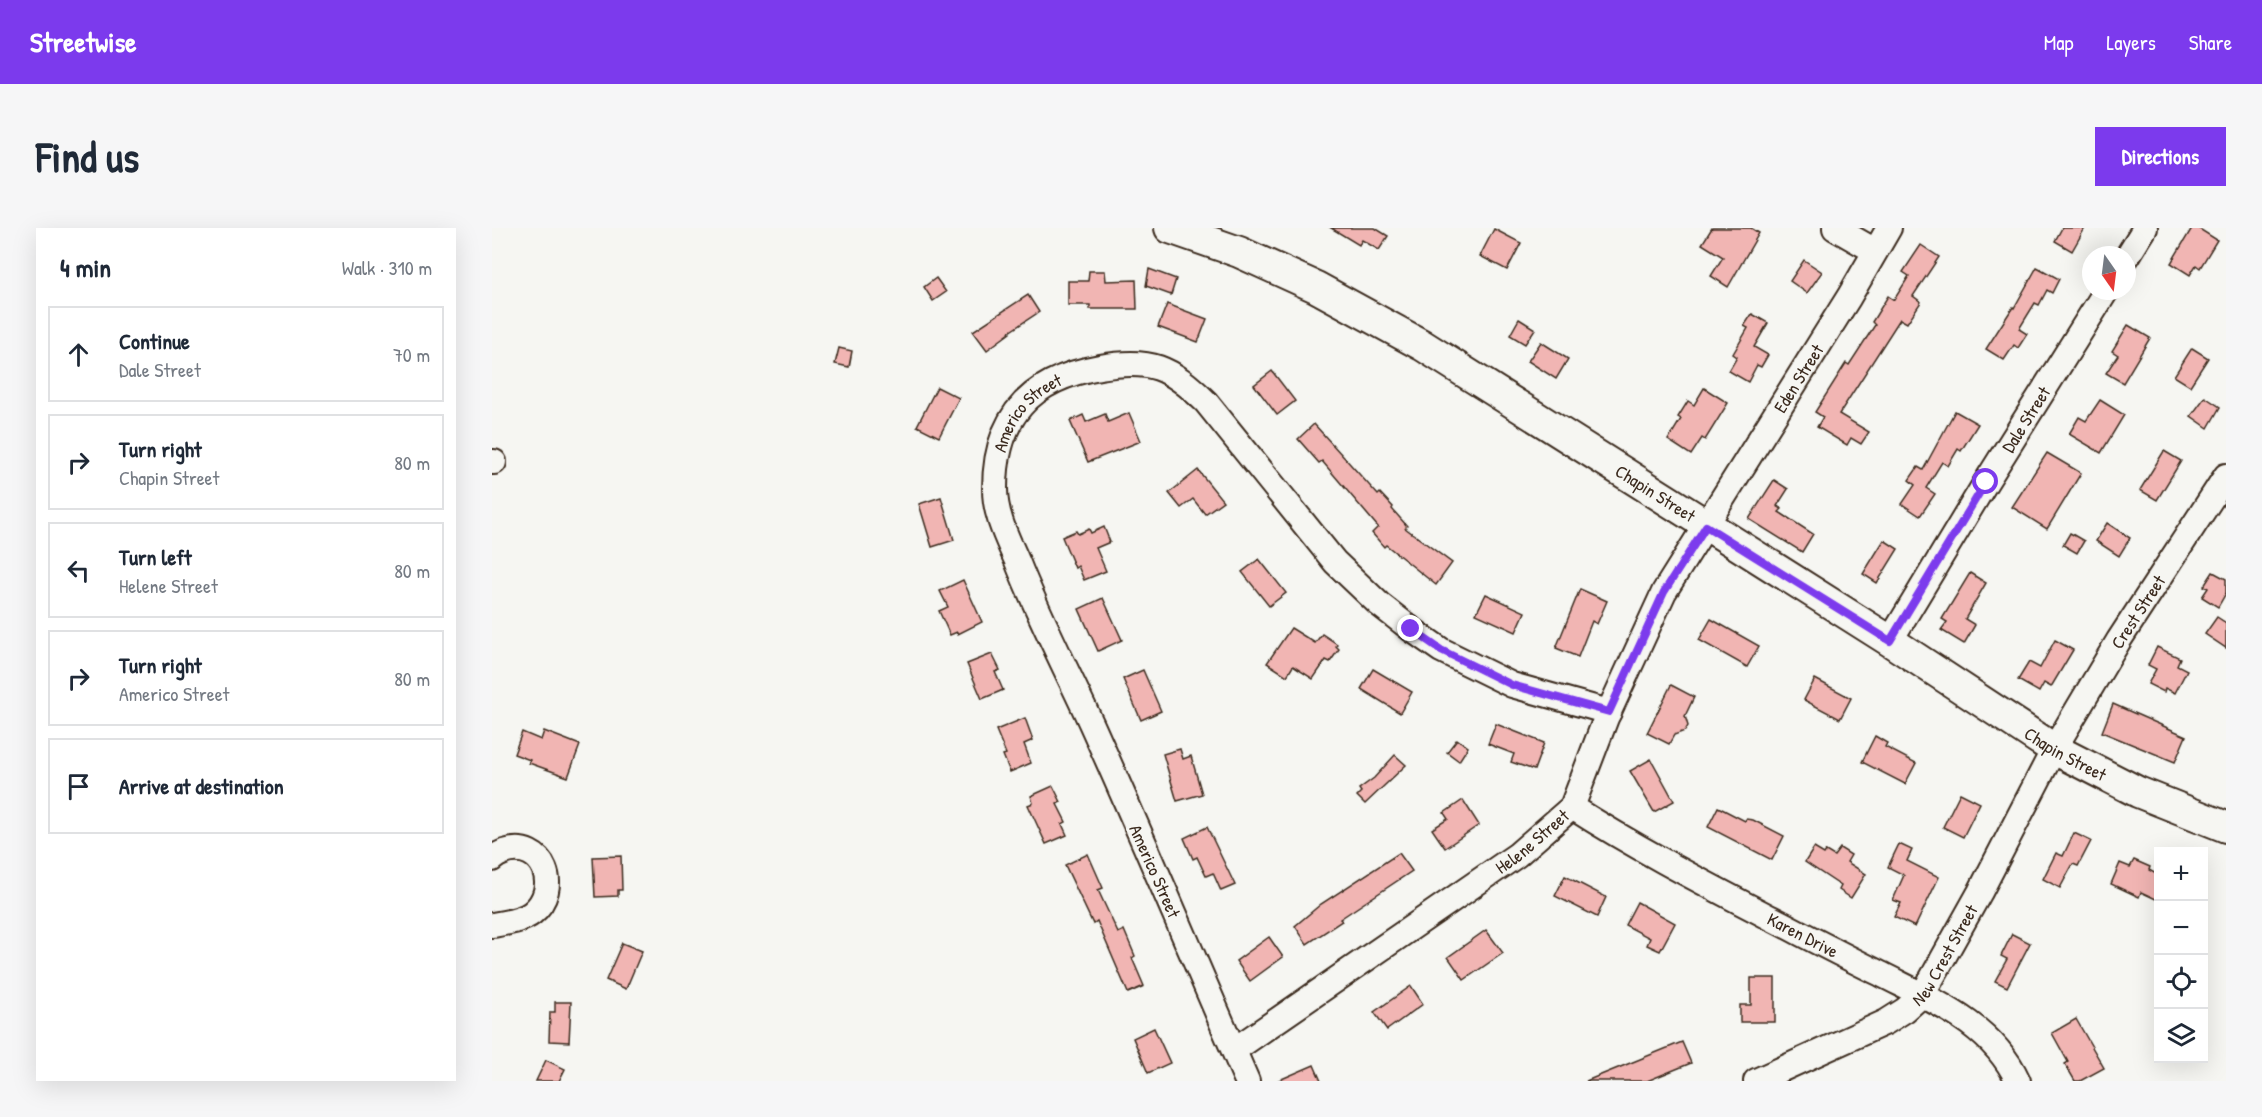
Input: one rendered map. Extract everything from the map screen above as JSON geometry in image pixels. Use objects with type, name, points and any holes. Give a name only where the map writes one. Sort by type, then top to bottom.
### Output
[{"type":"main road","name":"Chapin Street","points":[[1170,228],[1239,252],[1316,287],[1422,345],[1890,641],[2054,749],[2138,792],[2226,827]]},
{"type":"street","points":[[1835,228],[1875,251]]},
{"type":"street","name":"Eden Street","points":[[1706,526],[1889,228]]},
{"type":"street","points":[[2134,246],[2145,228]]},
{"type":"street","name":"Dale Street","points":[[1890,641],[2100,300]]},
{"type":"street","name":"Americo Street","points":[[1247,1081],[999,518],[995,491],[1002,435],[1025,401],[1044,384],[1066,374],[1119,364],[1141,364],[1164,369],[1185,382],[1214,411],[1335,562],[1379,604],[1411,629],[1441,650],[1512,685],[1609,712]]},
{"type":"street","name":"Crest Street","points":[[2054,749],[2119,639],[2226,476]]},
{"type":"street","name":"Helene Street","points":[[1234,1050],[1517,855],[1572,807],[1609,712],[1664,592],[1706,526]]},
{"type":"street","name":"New Crest Street","points":[[1756,1081],[1886,1022],[1905,1010],[1923,994],[1980,892],[2054,749]]},
{"type":"street","name":"Karen Drive","points":[[1572,807],[1721,892],[1923,994],[1956,1014],[1989,1040],[2004,1057],[2018,1081]]},
{"type":"street","points":[[492,859],[495,855],[511,850],[525,850],[540,860],[546,874],[547,889],[542,903],[530,914],[492,925]]},
{"type":"building","points":[[1331,228],[1375,228],[1388,236],[1379,250],[1362,240],[1359,245]]},
{"type":"building","points":[[1712,228],[1751,228],[1759,233],[1728,287],[1711,276],[1723,257],[1702,244]]},
{"type":"building","points":[[2062,228],[2085,228],[2072,251],[2055,241]]},
{"type":"building","points":[[2192,228],[2198,228],[2217,240],[2200,268],[2196,265],[2190,275],[2171,263]]},
{"type":"building","points":[[1494,229],[1521,243],[1507,270],[1480,256]]},
{"type":"building","points":[[1921,245],[1939,257],[1913,296],[1921,302],[1907,323],[1900,319],[1839,414],[1869,432],[1861,444],[1851,438],[1847,445],[1817,427],[1823,417],[1815,412],[1846,363],[1849,365],[1875,325],[1872,322],[1888,296],[1894,300],[1909,276],[1903,272]]},
{"type":"building","points":[[1804,260],[1822,272],[1807,293],[1790,281]]},
{"type":"building","points":[[2037,267],[2059,279],[2052,293],[2047,290],[2039,305],[2035,303],[2019,329],[2027,334],[2018,348],[2014,345],[2004,360],[1986,349],[2014,308]]},
{"type":"building","points":[[1149,269],[1176,279],[1171,295],[1146,286]]},
{"type":"building","points":[[1089,271],[1105,271],[1106,281],[1136,280],[1137,309],[1090,309],[1090,305],[1068,305],[1068,281],[1088,281]]},
{"type":"building","points":[[936,278],[946,292],[933,301],[924,287]]},
{"type":"building","points":[[1028,295],[1039,312],[987,350],[973,331]]},
{"type":"building","points":[[1167,304],[1207,319],[1198,342],[1158,327]]},
{"type":"building","points":[[1752,314],[1768,323],[1754,347],[1768,355],[1761,367],[1757,365],[1748,382],[1729,371],[1737,357],[1733,354],[1748,328],[1744,326]]},
{"type":"building","points":[[1519,319],[1535,329],[1525,344],[1510,335]]},
{"type":"building","points":[[2128,325],[2150,338],[2123,383],[2106,373],[2118,355],[2112,351]]},
{"type":"building","points":[[1541,342],[1568,359],[1556,379],[1528,361]]},
{"type":"building","points":[[839,348],[852,351],[849,367],[835,364]]},
{"type":"building","points":[[2192,348],[2208,358],[2190,386],[2174,376]]},
{"type":"building","points":[[1272,371],[1295,401],[1277,415],[1254,385]]},
{"type":"building","points":[[937,387],[959,398],[939,437],[917,426]]},
{"type":"building","points":[[1704,388],[1728,403],[1705,440],[1702,438],[1691,455],[1668,440],[1681,419],[1678,417],[1688,401],[1694,405]]},
{"type":"building","points":[[2205,397],[2220,407],[2208,428],[2191,416]]},
{"type":"building","points":[[2100,400],[2124,415],[2101,453],[2069,434],[2079,417],[2086,421]]},
{"type":"building","points":[[1955,411],[1978,424],[1961,451],[1958,449],[1948,466],[1942,462],[1926,488],[1935,494],[1920,516],[1902,504],[1915,485],[1909,480],[1918,467],[1923,470]]},
{"type":"building","points":[[1129,413],[1141,441],[1088,462],[1070,421],[1083,415],[1086,422],[1105,414],[1108,422]]},
{"type":"building","points":[[1314,424],[1378,495],[1380,493],[1393,507],[1392,509],[1407,526],[1405,528],[1452,563],[1436,585],[1386,545],[1384,547],[1372,533],[1378,527],[1322,461],[1319,463],[1298,439]]},
{"type":"building","points":[[2164,451],[2181,461],[2157,500],[2140,490]]},
{"type":"building","points":[[2047,453],[2081,473],[2047,529],[2012,507]]},
{"type":"building","points":[[1198,470],[1223,501],[1205,514],[1193,499],[1181,508],[1169,493]]},
{"type":"building","points":[[1774,480],[1788,489],[1777,506],[1782,509],[1779,512],[1813,534],[1802,552],[1749,519]]},
{"type":"building","points":[[941,497],[954,540],[932,547],[919,504]]},
{"type":"building","points":[[2107,523],[2130,538],[2119,556],[2096,541]]},
{"type":"building","points":[[1104,527],[1110,542],[1096,548],[1106,571],[1084,580],[1078,566],[1075,568],[1062,537],[1089,529],[1091,533]]},
{"type":"building","points":[[2070,533],[2084,541],[2077,553],[2063,545]]},
{"type":"building","points":[[1884,540],[1898,549],[1877,583],[1863,574]]},
{"type":"building","points":[[1259,559],[1286,593],[1269,606],[1242,572]]},
{"type":"building","points":[[2213,572],[2226,579],[2226,593],[2218,607],[2202,597],[2208,588],[2204,586]]},
{"type":"building","points":[[1970,573],[1986,583],[1965,619],[1975,625],[1964,644],[1941,630],[1947,622],[1942,619]]},
{"type":"building","points":[[963,580],[982,622],[958,634],[957,632],[950,635],[939,611],[948,607],[940,591]]},
{"type":"building","points":[[1580,589],[1607,601],[1597,624],[1592,621],[1578,657],[1556,648]]},
{"type":"building","points":[[1486,594],[1525,612],[1516,632],[1476,614]]},
{"type":"building","points":[[1103,598],[1122,640],[1098,651],[1079,609]]},
{"type":"building","points":[[2217,617],[2226,623],[2226,648],[2205,634]]},
{"type":"building","points":[[1711,619],[1759,646],[1747,667],[1699,640]]},
{"type":"building","points":[[1291,628],[1315,643],[1322,634],[1337,644],[1339,649],[1330,662],[1326,660],[1313,679],[1293,666],[1287,676],[1267,663]]},
{"type":"building","points":[[2055,640],[2073,650],[2051,687],[2044,683],[2039,692],[2018,680],[2029,662],[2040,668]]},
{"type":"building","points":[[2157,647],[2180,658],[2177,665],[2187,670],[2175,693],[2165,688],[2164,692],[2148,684],[2156,669],[2148,665]]},
{"type":"building","points":[[992,654],[1000,670],[995,672],[1003,690],[982,699],[967,664]]},
{"type":"building","points":[[1373,669],[1412,692],[1400,713],[1361,689]]},
{"type":"building","points":[[1143,670],[1161,711],[1141,720],[1123,679]]},
{"type":"building","points":[[1815,679],[1851,698],[1840,719],[1804,700]]},
{"type":"building","points":[[1671,685],[1694,697],[1685,716],[1688,726],[1685,731],[1674,735],[1669,744],[1647,733]]},
{"type":"building","points":[[2113,704],[2186,736],[2175,762],[2102,732]]},
{"type":"building","points":[[1025,718],[1033,740],[1024,744],[1031,763],[1010,772],[1003,755],[1006,754],[996,730]]},
{"type":"building","points":[[1496,724],[1544,743],[1534,770],[1511,762],[1514,754],[1488,744]]},
{"type":"building","points":[[544,731],[580,745],[568,777],[529,763],[530,760],[514,754],[522,732],[541,740]]},
{"type":"building","points":[[1875,736],[1887,743],[1885,747],[1916,763],[1905,784],[1862,762]]},
{"type":"building","points":[[1457,739],[1468,747],[1459,761],[1447,752]]},
{"type":"building","points":[[1180,749],[1183,759],[1191,756],[1202,794],[1177,801],[1163,754]]},
{"type":"building","points":[[1395,755],[1406,765],[1365,804],[1357,796],[1361,792],[1359,789],[1374,778]]},
{"type":"building","points":[[1651,759],[1674,801],[1654,812],[1630,771]]},
{"type":"building","points":[[1053,786],[1061,802],[1057,804],[1066,822],[1062,824],[1067,835],[1046,844],[1028,805],[1033,803],[1031,796]]},
{"type":"building","points":[[1960,793],[1980,803],[1963,837],[1943,827]]},
{"type":"building","points":[[1463,800],[1479,825],[1445,848],[1432,829],[1448,819],[1444,813]]},
{"type":"building","points":[[1718,807],[1745,821],[1746,819],[1753,820],[1784,836],[1772,860],[1708,827]]},
{"type":"building","points":[[1207,827],[1235,885],[1221,891],[1213,873],[1206,876],[1197,857],[1193,859],[1184,838]]},
{"type":"building","points":[[2074,833],[2091,841],[2078,866],[2073,864],[2060,888],[2043,879],[2056,853],[2063,856]]},
{"type":"building","points":[[1899,844],[1912,850],[1907,861],[1939,877],[1915,927],[1894,917],[1901,903],[1893,900],[1904,875],[1888,867]]},
{"type":"building","points":[[1814,848],[1824,854],[1826,851],[1834,856],[1840,848],[1851,855],[1847,862],[1866,874],[1851,898],[1839,890],[1841,886],[1805,862]]},
{"type":"building","points":[[1399,853],[1412,871],[1307,944],[1295,926],[1321,904]]},
{"type":"building","points":[[1088,854],[1103,888],[1098,890],[1118,933],[1124,930],[1135,956],[1132,958],[1144,986],[1128,993],[1097,921],[1093,924],[1065,865]]},
{"type":"building","points":[[621,856],[622,890],[618,890],[618,896],[595,897],[593,857]]},
{"type":"building","points":[[2134,860],[2150,867],[2149,870],[2154,873],[2154,898],[2141,892],[2139,897],[2111,884],[2120,863],[2130,867]]},
{"type":"building","points":[[1565,876],[1606,897],[1597,917],[1555,896]]},
{"type":"building","points":[[1637,902],[1675,923],[1660,951],[1647,945],[1650,938],[1625,925]]},
{"type":"building","points":[[1486,930],[1503,953],[1464,980],[1448,957]]},
{"type":"building","points":[[2012,934],[2030,943],[2007,987],[1995,981],[2007,959],[2001,956]]},
{"type":"building","points":[[1269,937],[1283,957],[1250,981],[1236,961]]},
{"type":"building","points":[[622,943],[642,951],[626,989],[606,980]]},
{"type":"building","points":[[1751,978],[1775,978],[1775,1022],[1740,1022],[1740,1005],[1751,1005]]},
{"type":"building","points":[[1411,986],[1423,1004],[1387,1030],[1374,1012]]},
{"type":"building","points":[[555,1002],[571,1002],[569,1042],[549,1041],[550,1012],[555,1012]]},
{"type":"building","points":[[2076,1019],[2104,1068],[2080,1081],[2075,1081],[2065,1064],[2068,1062],[2052,1033]]},
{"type":"building","points":[[1154,1028],[1170,1063],[1148,1073],[1133,1038]]},
{"type":"building","points":[[1682,1042],[1691,1063],[1647,1081],[1586,1081]]},
{"type":"building","points":[[546,1060],[565,1069],[559,1081],[536,1081]]},
{"type":"building","points":[[1314,1065],[1321,1081],[1277,1081]]},
{"type":"route","points":[[1411,629],[1441,650],[1512,685],[1609,712],[1664,592],[1706,526],[1890,641],[1986,482]]}]
